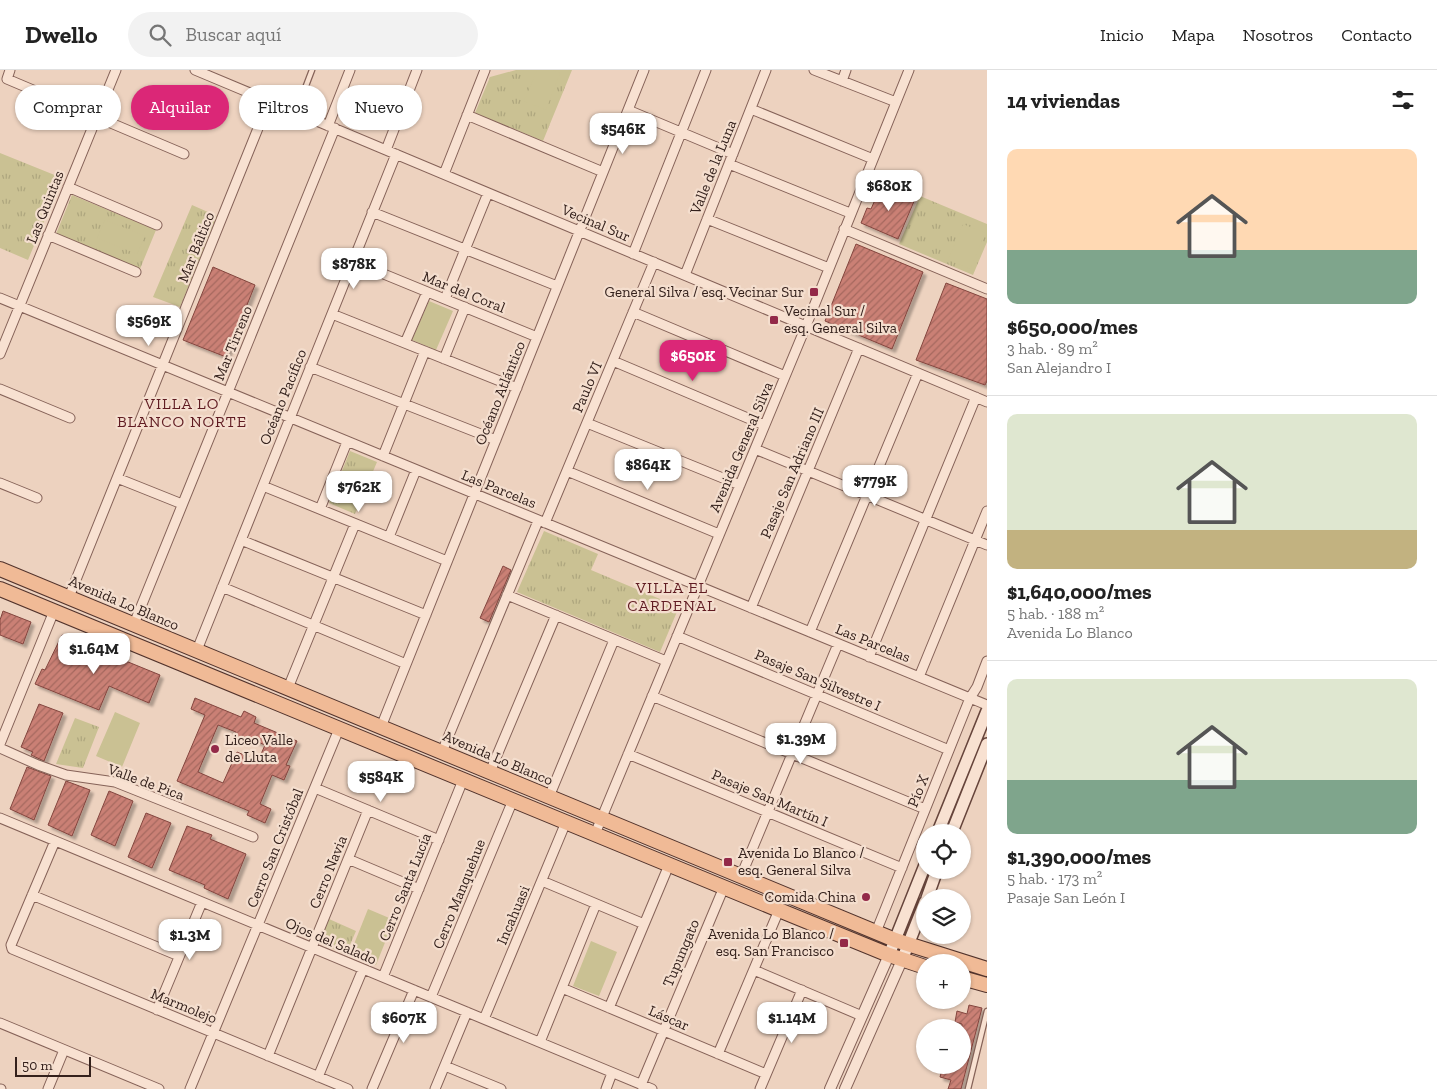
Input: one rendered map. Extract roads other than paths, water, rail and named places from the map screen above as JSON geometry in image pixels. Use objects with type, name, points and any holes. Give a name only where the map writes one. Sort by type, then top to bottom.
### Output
[{"type":"main road","name":"Avenida Lo Blanco","points":[[0,569],[876,932],[987,969]]},
{"type":"main road","points":[[0,588],[669,865],[896,957],[916,963]]},
{"type":"main road","points":[[215,678],[222,661]]},
{"type":"main road","points":[[941,824],[987,711]]},
{"type":"main road","points":[[955,824],[986,749]]},
{"type":"main road","points":[[896,957],[921,879]]},
{"type":"main road","points":[[902,942],[916,918]]},
{"type":"main road","points":[[971,981],[987,985]]},
{"type":"street","points":[[10,70],[6,79],[20,85]]},
{"type":"street","name":"Las Quintas","points":[[110,85],[116,70]]},
{"type":"street","name":"Vecinal Sur","points":[[195,70],[239,88]]},
{"type":"street","name":"Mar Tirreno","points":[[134,624],[332,127],[350,70]]},
{"type":"street","points":[[386,150],[417,70]]},
{"type":"street","points":[[633,254],[706,70]]},
{"type":"street","name":"Valle de la Luna","points":[[685,275],[766,70]]},
{"type":"street","points":[[814,70],[896,102]]},
{"type":"street","points":[[842,81],[846,70]]},
{"type":"street","name":"Avenida General Silva","points":[[595,834],[806,326],[909,70]]},
{"type":"street","points":[[444,174],[486,71]]},
{"type":"street","name":"Océano Atlántico","points":[[381,727],[580,231],[642,71]]},
{"type":"street","points":[[751,108],[872,159]]},
{"type":"street","points":[[628,110],[733,154]]},
{"type":"street","points":[[467,115],[603,172]]},
{"type":"street","name":"Vecinal Sur","points":[[327,125],[987,402]]},
{"type":"street","points":[[121,127],[184,154]]},
{"type":"street","name":"Las Quintas","points":[[0,354],[92,130]]},
{"type":"street","name":"Mar Báltico","points":[[69,597],[257,130]]},
{"type":"street","name":"Océano Pacífico","points":[[197,650],[396,154]]},
{"type":"street","points":[[729,164],[850,213]]},
{"type":"street","points":[[68,187],[157,225]]},
{"type":"street","points":[[445,299],[488,193]]},
{"type":"street","points":[[372,212],[558,286]]},
{"type":"street","points":[[707,219],[828,268]]},
{"type":"street","points":[[844,228],[987,289]]},
{"type":"street","points":[[48,235],[136,272]]},
{"type":"street","name":"Mar del Coral","points":[[352,261],[537,337]]},
{"type":"street","name":"Paulo VI","points":[[442,752],[507,595],[567,471],[654,262]]},
{"type":"street","points":[[405,343],[426,292]]},
{"type":"street","name":"Las Parcelas","points":[[0,298],[987,705]]},
{"type":"street","points":[[444,359],[465,307]]},
{"type":"street","points":[[633,312],[785,376]]},
{"type":"street","points":[[332,314],[516,388]]},
{"type":"street","name":"Pasaje San Adriano III","points":[[751,608],[859,348]]},
{"type":"street","points":[[382,456],[424,351]]},
{"type":"street","points":[[613,361],[764,425]]},
{"type":"street","points":[[310,367],[496,440]]},
{"type":"street","points":[[810,632],[918,373]]},
{"type":"street","points":[[0,389],[70,418]]},
{"type":"street","points":[[869,657],[976,397]]},
{"type":"street","points":[[587,422],[740,485]]},
{"type":"street","points":[[320,509],[347,442]]},
{"type":"street","points":[[755,449],[987,545]]},
{"type":"street","points":[[389,538],[416,470]]},
{"type":"street","points":[[567,471],[719,534]]},
{"type":"street","points":[[117,478],[182,504]]},
{"type":"street","points":[[0,483],[37,498]]},
{"type":"street","points":[[263,486],[447,561]]},
{"type":"street","points":[[919,677],[987,511]]},
{"type":"street","points":[[288,688],[355,524]]},
{"type":"street","points":[[241,540],[426,615]]},
{"type":"street","points":[[222,587],[406,664]]},
{"type":"street","points":[[507,595],[666,662]]},
{"type":"street","points":[[0,744],[54,611]]},
{"type":"street","points":[[490,772],[556,615]]},
{"type":"street","name":"Pasaje San Silvestre I","points":[[677,636],[949,750]]},
{"type":"street","points":[[549,797],[614,640]]},
{"type":"street","points":[[741,876],[838,644]]},
{"type":"street","name":"Pío X","points":[[876,932],[970,698],[977,687],[987,661]]},
{"type":"street","points":[[652,696],[925,809]]},
{"type":"street","name":"Cerro San Cristóbal","points":[[190,1089],[339,729]]},
{"type":"street","points":[[972,747],[986,749]]},
{"type":"street","name":"Valle de Pica","points":[[0,748],[38,765],[66,774],[110,781],[253,837]]},
{"type":"street","name":"Pasaje San Martín I","points":[[628,754],[902,868]]},
{"type":"street","name":"Cerro Santa Lucía","points":[[383,977],[463,780]]},
{"type":"street","points":[[315,788],[439,840]]},
{"type":"street","name":"Cerro Manquehue","points":[[431,997],[513,800]]},
{"type":"street","name":"Cerro Navia","points":[[268,1056],[368,810]]},
{"type":"street","name":"Ojos del Salado","points":[[0,818],[652,1089]]},
{"type":"street","name":"Incahuasi","points":[[484,1019],[566,822]]},
{"type":"street","points":[[55,841],[32,895],[179,956]]},
{"type":"street","points":[[348,859],[419,889]]},
{"type":"street","points":[[609,1008],[669,865]]},
{"type":"street","points":[[542,881],[644,924]]},
{"type":"street","name":"Tupungato","points":[[641,1085],[724,887]]},
{"type":"street","name":"Marmolejo","points":[[32,895],[11,948],[13,950],[348,1089]]},
{"type":"street","points":[[157,1010],[202,902]]},
{"type":"street","points":[[540,1042],[596,904]]},
{"type":"street","points":[[718,1054],[779,910]]},
{"type":"street","points":[[830,1089],[862,1016],[896,957]]},
{"type":"street","points":[[845,1089],[896,957]]},
{"type":"street","points":[[318,1076],[363,969]]},
{"type":"street","points":[[754,970],[862,1016]]},
{"type":"street","name":"Láscar","points":[[562,988],[766,1074]]},
{"type":"street","points":[[372,1089],[414,990]]},
{"type":"street","points":[[760,1089],[802,990]]},
{"type":"street","points":[[435,1089],[467,1012]]},
{"type":"street","points":[[0,1023],[159,1089]]},
{"type":"street","points":[[48,1089],[64,1050]]},
{"type":"street","points":[[445,1066],[501,1089]]},
{"type":"street","points":[[606,1089],[612,1073]]},
{"type":"lane","points":[[306,85],[312,70]]},
{"type":"lane","points":[[968,1089],[987,1011]]},
{"type":"place","name":"General Silva / esq. Vecinar Sur","points":[[814,292]]},
{"type":"place","name":"Vecinal Sur / esq. General Silva","points":[[774,320]]},
{"type":"place","name":"Liceo Valle de Lluta","points":[[215,749]]},
{"type":"place","name":"Avenida Lo Blanco / esq. General Silva","points":[[728,862]]},
{"type":"place","name":"Comida China","points":[[866,897]]},
{"type":"place","name":"Avenida Lo Blanco / esq. San Francisco","points":[[844,943]]},
{"type":"district","name":"VILLA LO BLANCO NORTE","points":[[182,412]]},
{"type":"district","name":"VILLA EL CARDENAL","points":[[672,596]]}]
